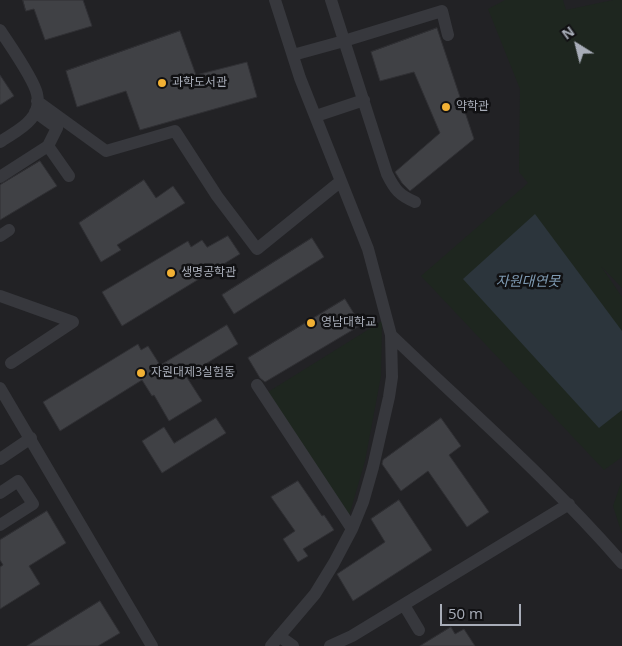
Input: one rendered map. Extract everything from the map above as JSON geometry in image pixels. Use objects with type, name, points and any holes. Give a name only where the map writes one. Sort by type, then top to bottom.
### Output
[{"type":"street","points":[[275,0],[293,55],[368,249],[391,335],[392,377],[389,397],[373,467],[362,502],[352,529],[315,594],[275,641],[293,646]]},
{"type":"street","points":[[331,0],[387,174],[394,188],[402,197],[415,202]]},
{"type":"street","points":[[293,55],[442,11],[448,35]]},
{"type":"street","points":[[0,30],[35,88],[36,106],[25,126],[0,142]]},
{"type":"street","points":[[316,116],[364,100]]},
{"type":"street","points":[[0,177],[48,146],[57,128],[36,106]]},
{"type":"street","points":[[36,106],[106,151],[175,131],[217,196],[257,249],[341,181]]},
{"type":"street","points":[[48,146],[69,176]]},
{"type":"street","points":[[0,296],[73,322],[11,363]]},
{"type":"street","points":[[391,335],[569,504],[622,563]]},
{"type":"street","points":[[258,386],[352,529]]},
{"type":"street","points":[[0,388],[152,646]]},
{"type":"street","points":[[0,459],[31,438]]},
{"type":"street","points":[[0,493],[18,481],[33,504],[0,525]]},
{"type":"street","points":[[330,646],[355,641],[404,605],[569,504]]},
{"type":"street","points":[[404,605],[419,630]]},
{"type":"shaded area","name":"영남대학교","points":[[0,0],[622,0],[622,646],[0,646]]},
{"type":"shaded area","points":[[505,0],[563,0],[566,10],[613,0],[622,0],[622,288],[601,266],[622,297],[622,457],[604,470],[421,276],[528,183],[519,172],[520,89],[488,9]]},
{"type":"shaded area","points":[[382,321],[381,376],[365,461],[349,516],[268,392]]},
{"type":"shaded area","points":[[622,480],[622,534],[613,506]]},
{"type":"water","name":"자원대연못","points":[[535,214],[622,331],[622,410],[599,428],[463,279]]},
{"type":"building","points":[[23,0],[83,0],[92,26],[45,40],[34,9],[26,11]]},
{"type":"building","name":"약학관","points":[[437,28],[474,139],[410,191],[395,172],[440,133],[414,72],[380,81],[371,52]]},
{"type":"building","name":"과학도서관","points":[[180,31],[196,75],[247,62],[257,97],[140,130],[126,91],[77,107],[66,71]]},
{"type":"building","points":[[0,75],[14,96],[0,105]]},
{"type":"building","points":[[40,161],[57,186],[0,220],[0,185]]},
{"type":"building","points":[[144,180],[156,198],[173,186],[185,203],[117,245],[121,250],[101,262],[79,223]]},
{"type":"building","name":"생명공학관","points":[[228,236],[240,254],[122,326],[102,292],[188,241],[191,247],[202,240],[207,247]]},
{"type":"building","points":[[312,238],[324,257],[234,314],[222,295]]},
{"type":"building","points":[[345,299],[361,325],[265,382],[260,378],[248,358]]},
{"type":"building","name":"자원대제3실험동","points":[[227,325],[238,344],[186,376],[202,401],[169,421],[154,395],[152,396],[142,380],[60,431],[43,402],[138,344],[141,350],[148,346],[160,365]]},
{"type":"building","points":[[216,418],[226,433],[162,473],[142,441],[164,427],[174,443]]},
{"type":"building","points":[[441,418],[461,446],[449,455],[489,512],[467,527],[428,471],[401,491],[382,464],[383,460]]},
{"type":"building","points":[[298,481],[334,530],[303,549],[308,556],[298,562],[283,539],[295,531],[271,497]]},
{"type":"building","points":[[399,500],[432,550],[353,601],[337,574],[385,542],[371,519]]},
{"type":"building","points":[[47,511],[66,543],[29,566],[40,584],[0,609],[0,567],[3,565],[0,560],[0,540]]},
{"type":"building","points":[[100,601],[120,633],[98,646],[27,646]]},
{"type":"building","points":[[451,627],[455,634],[464,629],[475,646],[420,646]]},
{"type":"place","name":"과학도서관","points":[[162,83]]},
{"type":"place","name":"약학관","points":[[446,107]]},
{"type":"place","name":"생명공학관","points":[[171,273]]},
{"type":"place","name":"영남대학교","points":[[311,323]]},
{"type":"place","name":"자원대제3실험동","points":[[141,373]]}]
